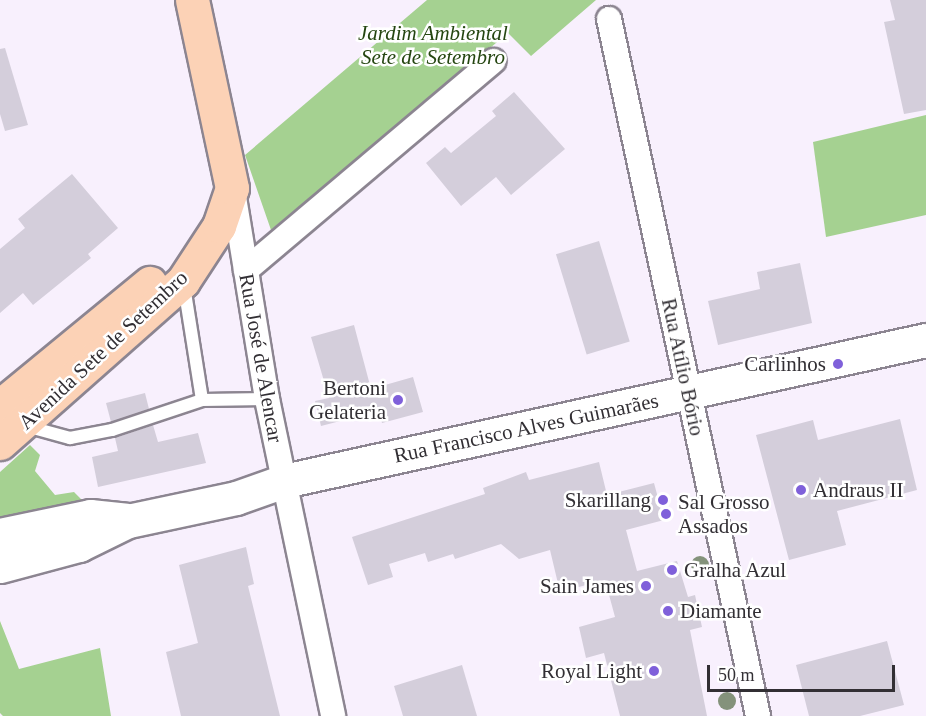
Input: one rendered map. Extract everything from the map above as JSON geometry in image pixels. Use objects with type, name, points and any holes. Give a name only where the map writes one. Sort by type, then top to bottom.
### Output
[{"type":"main road","name":"Rua José de Alencar","points":[[192,0],[232,188]]},
{"type":"main road","name":"Avenida Sete de Setembro","points":[[7,425],[183,280],[219,226],[232,188]]},
{"type":"main road","points":[[7,425],[219,226]]},
{"type":"street","name":"Rua Atílio Bório","points":[[609,19],[758,716]]},
{"type":"street","points":[[246,270],[493,60]]},
{"type":"street","name":"Rua José de Alencar","points":[[232,188],[267,399],[333,716]]},
{"type":"street","name":"Rua Francisco Alves Guimarães","points":[[0,566],[79,545],[128,521],[236,498],[281,469],[689,392],[926,340]]},
{"type":"street","name":"Rua Francisco Alves Guimarães","points":[[0,535],[90,516],[128,521]]},
{"type":"lane","points":[[183,280],[202,400]]},
{"type":"lane","points":[[7,425],[70,438],[112,430],[202,400],[267,399]]},
{"type":"green space","name":"Jardim Ambiental Sete de Setembro","points":[[427,0],[596,0],[531,56],[508,33],[271,230],[245,155]]},
{"type":"green space","points":[[926,115],[926,215],[826,237],[813,142]]},
{"type":"green space","points":[[30,445],[40,455],[35,471],[55,495],[74,492],[84,502],[0,519],[0,472]]},
{"type":"green space","points":[[0,621],[19,669],[100,648],[111,716],[3,716],[0,713]]},
{"type":"building","points":[[890,0],[926,0],[926,110],[904,114],[884,22],[895,20]]},
{"type":"building","points":[[5,48],[28,125],[5,131],[0,114],[0,49]]},
{"type":"building","points":[[514,92],[565,149],[511,195],[496,177],[461,206],[426,163],[445,147],[451,153],[496,116],[492,111]]},
{"type":"building","points":[[72,174],[118,228],[88,254],[91,258],[33,305],[23,293],[0,313],[0,249],[25,228],[18,219]]},
{"type":"building","points":[[599,241],[630,341],[587,355],[556,254]]},
{"type":"building","points":[[800,263],[812,323],[718,345],[708,301],[760,289],[757,272]]},
{"type":"building","points":[[354,325],[371,389],[413,377],[423,412],[382,423],[379,411],[321,426],[315,401],[329,398],[311,337]]},
{"type":"building","points":[[145,393],[149,409],[111,422],[106,403]]},
{"type":"building","points":[[900,419],[917,490],[837,511],[846,545],[789,560],[756,435],[813,420],[818,440]]},
{"type":"building","points":[[153,425],[158,442],[198,433],[206,463],[98,487],[92,457],[118,451],[115,438]]},
{"type":"building","points":[[599,462],[607,495],[654,483],[664,520],[626,530],[637,571],[677,561],[688,597],[695,595],[702,627],[690,630],[707,716],[620,716],[604,653],[586,658],[579,627],[615,617],[605,580],[560,592],[550,550],[519,559],[501,544],[455,559],[453,554],[428,562],[425,553],[389,564],[393,577],[368,585],[352,537],[485,494],[483,488],[526,472],[529,480]]},
{"type":"building","points":[[246,547],[254,584],[248,586],[280,716],[181,716],[166,652],[198,643],[179,565]]},
{"type":"building","points":[[887,641],[904,705],[860,716],[809,716],[796,665]]},
{"type":"building","points":[[462,665],[477,716],[403,716],[394,686]]},
{"type":"place","name":"Carlinhos","points":[[838,364]]},
{"type":"place","name":"Bertoni Gelateria","points":[[398,400]]},
{"type":"place","name":"Andraus II","points":[[801,490]]},
{"type":"place","name":"Skarillang","points":[[663,500]]},
{"type":"place","name":"Sal Grosso Assados","points":[[666,514]]},
{"type":"place","name":"Gralha Azul","points":[[672,570]]},
{"type":"place","name":"Sain James","points":[[646,586]]},
{"type":"place","name":"Diamante","points":[[668,611]]},
{"type":"place","name":"Royal Light","points":[[654,671]]}]
